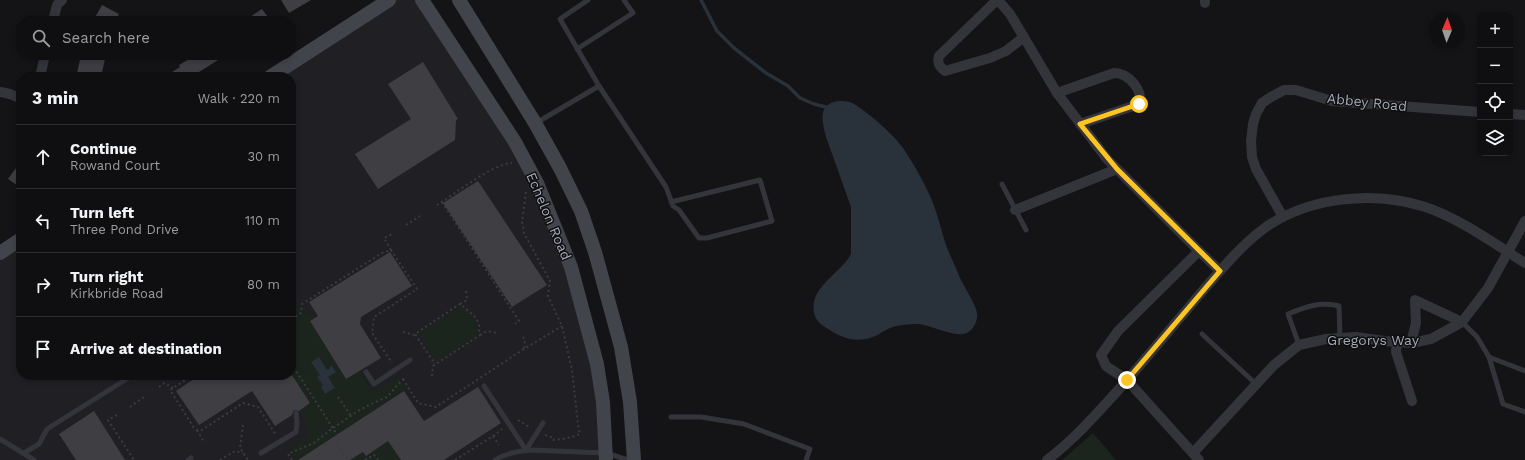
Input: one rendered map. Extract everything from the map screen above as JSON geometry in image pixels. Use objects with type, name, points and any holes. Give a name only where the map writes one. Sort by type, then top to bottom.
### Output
[{"type":"street","points":[[54,16],[57,5],[62,0]]},
{"type":"street","points":[[278,72],[389,0]]},
{"type":"street","name":"Echelon Road","points":[[422,0],[515,142],[537,183],[571,266],[597,364],[603,402],[606,456]]},
{"type":"street","name":"Echelon Road","points":[[459,0],[535,123],[560,168],[581,211],[596,252],[621,347],[630,402],[634,460]]},
{"type":"street","points":[[1024,37],[1006,51],[990,58],[945,71],[939,66],[937,61],[939,56],[998,0],[1010,14],[1024,37],[1057,93],[1080,124],[1117,169],[1220,271]]},
{"type":"street","points":[[41,72],[44,60]]},
{"type":"street","points":[[1057,93],[1114,73],[1118,73],[1132,81],[1136,87],[1140,101],[1139,104],[1080,124]]},
{"type":"street","name":"Abbey Road","points":[[1283,217],[1256,169],[1252,157],[1251,141],[1256,114],[1262,103],[1271,97],[1284,90],[1296,90],[1332,101],[1477,112]]},
{"type":"street","points":[[0,92],[16,96]]},
{"type":"street","points":[[1513,114],[1525,115]]},
{"type":"street","points":[[1016,210],[1117,169]]},
{"type":"street","points":[[1047,460],[1068,443],[1091,420],[1220,271],[1254,236],[1283,217],[1303,208],[1354,198],[1396,200],[1423,206],[1475,231],[1525,263]]},
{"type":"street","name":"Gregorys Way","points":[[1196,456],[1256,384],[1274,365],[1300,345],[1326,339],[1340,338],[1411,343],[1431,339],[1462,322],[1488,288],[1525,221]]},
{"type":"street","points":[[0,252],[16,242]]},
{"type":"street","points":[[1196,456],[1127,380],[1106,366],[1101,355],[1118,331],[1199,251]]},
{"type":"street","points":[[1411,343],[1416,323],[1414,300],[1462,322]]},
{"type":"street","points":[[1397,342],[1396,352],[1412,401]]},
{"type":"lane","points":[[588,0],[560,19],[599,86],[666,187],[671,202],[679,210],[699,238],[772,221],[760,180],[671,202]]},
{"type":"lane","points":[[577,49],[633,13],[624,0]]},
{"type":"lane","points":[[535,123],[599,86]]},
{"type":"lane","points":[[1002,184],[1026,230]]},
{"type":"lane","points":[[1300,345],[1288,314],[1305,307],[1330,303],[1339,306],[1340,338]]},
{"type":"lane","points":[[1462,322],[1477,337],[1489,357],[1503,404],[1525,412]]},
{"type":"lane","points":[[1202,334],[1256,384]]},
{"type":"lane","points":[[1489,357],[1525,371]]},
{"type":"lane","points":[[366,372],[374,384],[410,360]]},
{"type":"lane","points":[[24,453],[39,444],[47,429],[124,380]]},
{"type":"lane","points":[[484,386],[526,450]]},
{"type":"lane","points":[[261,453],[296,432],[298,428],[296,413]]},
{"type":"lane","points":[[671,417],[701,416],[744,424],[810,449],[806,460]]},
{"type":"lane","points":[[526,450],[543,423]]},
{"type":"lane","points":[[0,439],[34,460]]},
{"type":"lane","points":[[495,460],[502,455],[526,450],[606,456],[628,460]]},
{"type":"path","points":[[437,205],[493,168],[507,163],[514,163]]},
{"type":"path","points":[[527,187],[522,222],[524,233],[550,281],[548,296],[562,326],[572,370],[580,434],[574,437],[552,440],[551,437],[546,435]]},
{"type":"path","points":[[442,202],[519,321],[515,324]]},
{"type":"path","points":[[406,225],[420,216]]},
{"type":"path","points":[[392,234],[384,238],[417,290],[374,317],[372,333],[392,363]]},
{"type":"path","points":[[296,316],[301,313],[302,304],[382,253],[391,250]]},
{"type":"path","points":[[416,336],[415,334],[467,300],[466,290]]},
{"type":"path","points":[[460,304],[469,310],[476,320],[479,325],[478,332],[480,335]]},
{"type":"path","points":[[401,376],[418,403],[436,407],[524,349],[562,326]]},
{"type":"path","points":[[432,376],[433,366],[435,364],[487,331],[497,333]]},
{"type":"path","points":[[403,332],[416,336],[435,364]]},
{"type":"path","points":[[523,338],[525,340],[524,349]]},
{"type":"path","points":[[296,371],[341,441],[336,444],[345,458],[348,460],[354,456],[356,460]]},
{"type":"path","points":[[292,460],[288,454],[314,443],[351,416],[371,404],[387,397],[403,379]]},
{"type":"path","points":[[185,380],[170,390],[204,442]]},
{"type":"path","points":[[159,387],[164,383],[173,388]]},
{"type":"path","points":[[130,407],[144,397]]},
{"type":"path","points":[[338,397],[351,416]]},
{"type":"path","points":[[197,430],[202,430],[243,403],[258,407],[278,438]]},
{"type":"path","points":[[117,415],[108,420],[134,460]]},
{"type":"path","points":[[518,420],[531,428]]},
{"type":"path","points":[[243,426],[240,448],[248,460]]},
{"type":"path","points":[[455,460],[502,429]]},
{"type":"path","points":[[493,436],[499,445]]},
{"type":"path","points":[[220,460],[235,451],[243,453]]},
{"type":"path","points":[[365,460],[374,455],[378,460]]},
{"type":"shaded area","points":[[389,0],[422,0],[537,183],[597,364],[606,460],[0,460],[0,253],[16,242],[16,380],[296,380],[296,72],[278,72]]},
{"type":"shaded area","points":[[847,101],[854,104],[887,130],[903,148],[921,178],[935,208],[949,253],[976,310],[977,318],[975,324],[971,330],[966,333],[960,334],[945,332],[923,325],[910,324],[900,325],[890,328],[875,336],[856,340],[836,334],[822,325],[816,318],[814,306],[815,297],[826,282],[846,262],[851,254],[851,207],[823,125],[824,109],[832,103]]},
{"type":"shaded area","points":[[298,304],[303,312],[313,314],[315,318],[310,321],[346,379],[360,371],[368,385],[375,389],[382,387],[398,377],[408,391],[406,393],[404,391],[370,413],[401,460],[343,460],[329,440],[296,460],[289,449],[303,439],[308,433],[307,425],[298,411],[310,403],[295,380],[296,305]]},
{"type":"shaded area","points":[[460,306],[468,311],[477,325],[478,335],[436,363],[418,334]]},
{"type":"shaded area","points":[[319,357],[327,370],[331,365],[336,372],[328,377],[335,388],[325,394],[321,387],[323,385],[317,377],[320,375],[311,362]]},
{"type":"shaded area","points":[[1093,433],[1116,460],[1062,460]]},
{"type":"building","points":[[281,0],[311,0],[289,13]]},
{"type":"building","points":[[102,5],[119,14],[118,16],[96,16]]},
{"type":"building","points":[[262,9],[267,16],[252,16]]},
{"type":"building","points":[[80,60],[105,60],[102,72],[77,72]]},
{"type":"building","points":[[188,60],[218,60],[199,72],[172,72],[180,67],[179,65]]},
{"type":"building","points":[[423,62],[458,119],[456,120],[455,140],[378,189],[355,154],[411,119],[388,84]]},
{"type":"building","points":[[16,168],[16,185],[8,179]]},
{"type":"building","points":[[478,181],[547,285],[512,307],[443,203]]},
{"type":"building","points":[[390,252],[412,286],[361,317],[360,324],[381,358],[346,379],[310,321],[318,316],[309,302]]},
{"type":"building","points":[[192,380],[295,380],[310,403],[299,411],[294,410],[292,415],[275,426],[252,391],[199,425],[176,391]]},
{"type":"building","points":[[478,387],[501,423],[444,460],[401,460],[388,441],[366,456],[363,452],[350,460],[298,460],[404,391],[424,421]]},
{"type":"building","points":[[94,411],[125,460],[76,460],[59,434]]},
{"type":"waterway","points":[[701,0],[717,31],[734,48],[766,73],[788,86],[800,98],[814,104],[830,108]]},
{"type":"route","points":[[1127,380],[1220,271],[1107,159],[1080,124],[1139,104]]}]
